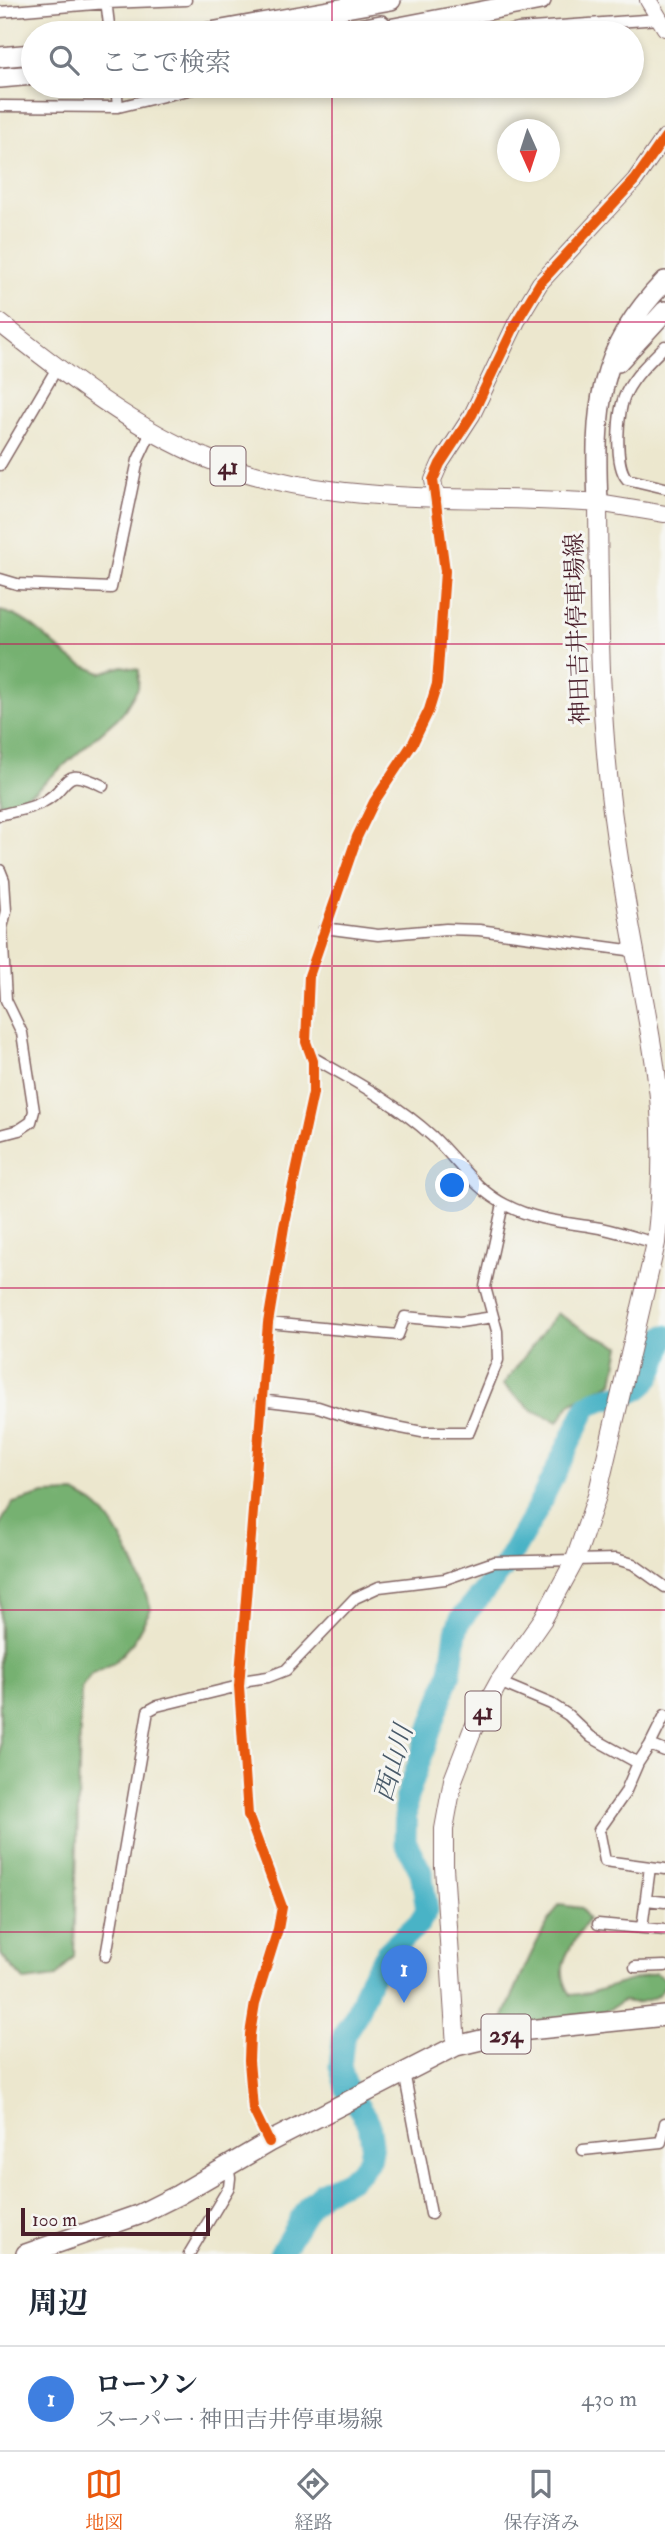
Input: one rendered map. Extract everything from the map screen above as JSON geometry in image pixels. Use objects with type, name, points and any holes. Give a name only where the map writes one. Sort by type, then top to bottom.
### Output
[{"type":"highway","points":[[249,21],[346,0]]},
{"type":"highway","points":[[273,21],[391,0]]},
{"type":"highway","points":[[394,21],[495,0]]},
{"type":"highway","points":[[431,21],[541,0]]},
{"type":"highway","points":[[0,57],[21,55]]},
{"type":"highway","points":[[0,78],[21,76]]},
{"type":"highway","points":[[598,503],[596,429],[607,372],[622,336],[647,299],[665,281]]},
{"type":"highway","points":[[601,393],[618,362],[665,311]]},
{"type":"highway","name":"254","points":[[26,2254],[138,2215],[178,2195],[268,2142],[456,2046],[519,2031],[665,2016]]},
{"type":"main road","name":"神田吉井停車場線","points":[[0,323],[117,411],[151,432],[211,460],[290,483],[335,490],[598,503],[601,681],[614,830],[655,1063],[660,1109],[662,1171],[656,1243],[597,1496],[575,1560],[543,1619],[499,1682],[472,1731],[453,1780],[444,1829],[444,1867],[456,2046]]},
{"type":"street","points":[[0,12],[186,0]]},
{"type":"street","points":[[644,25],[662,24],[648,1]]},
{"type":"street","points":[[0,106],[94,98]]},
{"type":"street","points":[[268,2142],[253,2109],[250,2034],[255,2003],[278,1929],[282,1907],[248,1815],[239,1686],[268,1323],[284,1227],[313,1093],[312,1057],[306,1042],[309,976],[357,837],[374,802],[412,743],[429,710],[437,684],[445,571],[433,480],[440,464],[472,415],[517,321],[540,283],[635,180],[665,137]]},
{"type":"street","points":[[665,346],[637,376],[624,395],[618,460],[627,479],[665,488]]},
{"type":"street","points":[[0,465],[57,368]]},
{"type":"street","points":[[0,579],[17,584],[111,587],[138,460],[151,432]]},
{"type":"street","points":[[598,503],[665,514]]},
{"type":"street","points":[[0,815],[40,804],[67,779],[83,776],[103,786]]},
{"type":"street","points":[[0,870],[4,880],[6,911],[2,928],[6,999],[22,1033],[34,1111],[31,1122],[19,1130],[0,1135]]},
{"type":"street","points":[[324,928],[378,935],[446,929],[479,930],[635,951]]},
{"type":"street","points":[[312,1057],[372,1091],[404,1113],[432,1137],[481,1189],[503,1204],[528,1216],[597,1227],[656,1243]]},
{"type":"street","points":[[260,1400],[317,1407],[351,1418],[422,1432],[469,1432],[498,1360],[497,1331],[485,1287],[503,1204]]},
{"type":"street","points":[[268,1323],[398,1335],[405,1317],[460,1322],[493,1317]]},
{"type":"street","points":[[106,1956],[148,1711],[157,1706],[239,1686],[248,1680],[268,1677],[286,1670],[355,1598],[379,1587],[445,1580],[494,1562],[616,1559],[646,1572],[665,1587]]},
{"type":"street","points":[[499,1682],[551,1704],[568,1715],[591,1737],[638,1763]]},
{"type":"street","points":[[665,1715],[638,1763],[625,1793],[599,1830],[605,1861],[665,1869]]},
{"type":"street","points":[[650,1745],[665,1751]]},
{"type":"street","points":[[642,1928],[650,1867]]},
{"type":"street","points":[[646,1900],[665,1902]]},
{"type":"street","points":[[598,1924],[665,1930]]},
{"type":"street","points":[[635,1966],[665,1966]]},
{"type":"street","points":[[404,2072],[431,2214]]},
{"type":"street","points":[[583,2150],[660,2142],[665,2123]]},
{"type":"street","points":[[189,2254],[229,2187],[228,2165]]},
{"type":"green space","points":[[0,611],[20,618],[74,660],[101,673],[123,666],[139,670],[138,688],[122,714],[35,791],[0,804]]},
{"type":"green space","points":[[557,1313],[593,1335],[620,1346],[613,1382],[570,1404],[558,1422],[532,1410],[503,1385]]},
{"type":"green space","points":[[75,1493],[104,1513],[121,1538],[151,1609],[133,1642],[114,1663],[91,1674],[81,1688],[74,1956],[56,1977],[25,1981],[0,1954],[0,1524],[13,1503],[44,1494]]},
{"type":"green space","points":[[559,1905],[582,1908],[588,1919],[570,1947],[563,1965],[565,1984],[571,1995],[589,1993],[655,1973],[665,1979],[664,1986],[661,1992],[650,1999],[623,2001],[606,2011],[499,2029],[533,1950]]},
{"type":"waterway","name":"西山川","points":[[280,2254],[310,2204],[323,2192],[350,2179],[369,2160],[372,2144],[369,2123],[347,2090],[340,2066],[344,2034],[356,2015],[370,1979],[386,1954],[419,1923],[427,1910],[421,1872],[405,1841],[406,1800],[450,1673],[460,1620],[504,1567],[533,1517],[587,1407],[640,1388],[652,1372],[665,1336]]},
{"type":"cycle path","points":[[269,2142],[253,2109],[250,2034],[255,2003],[278,1929],[282,1907],[248,1815],[239,1686],[268,1323],[284,1227],[313,1093],[313,1061],[306,1042],[309,976],[357,837],[374,802],[413,743],[429,710],[437,684],[445,571],[433,480],[440,464],[472,415],[517,321],[540,283],[635,180],[665,137]]},
{"type":"place","name":"ローソン","points":[[404,2003]]}]
